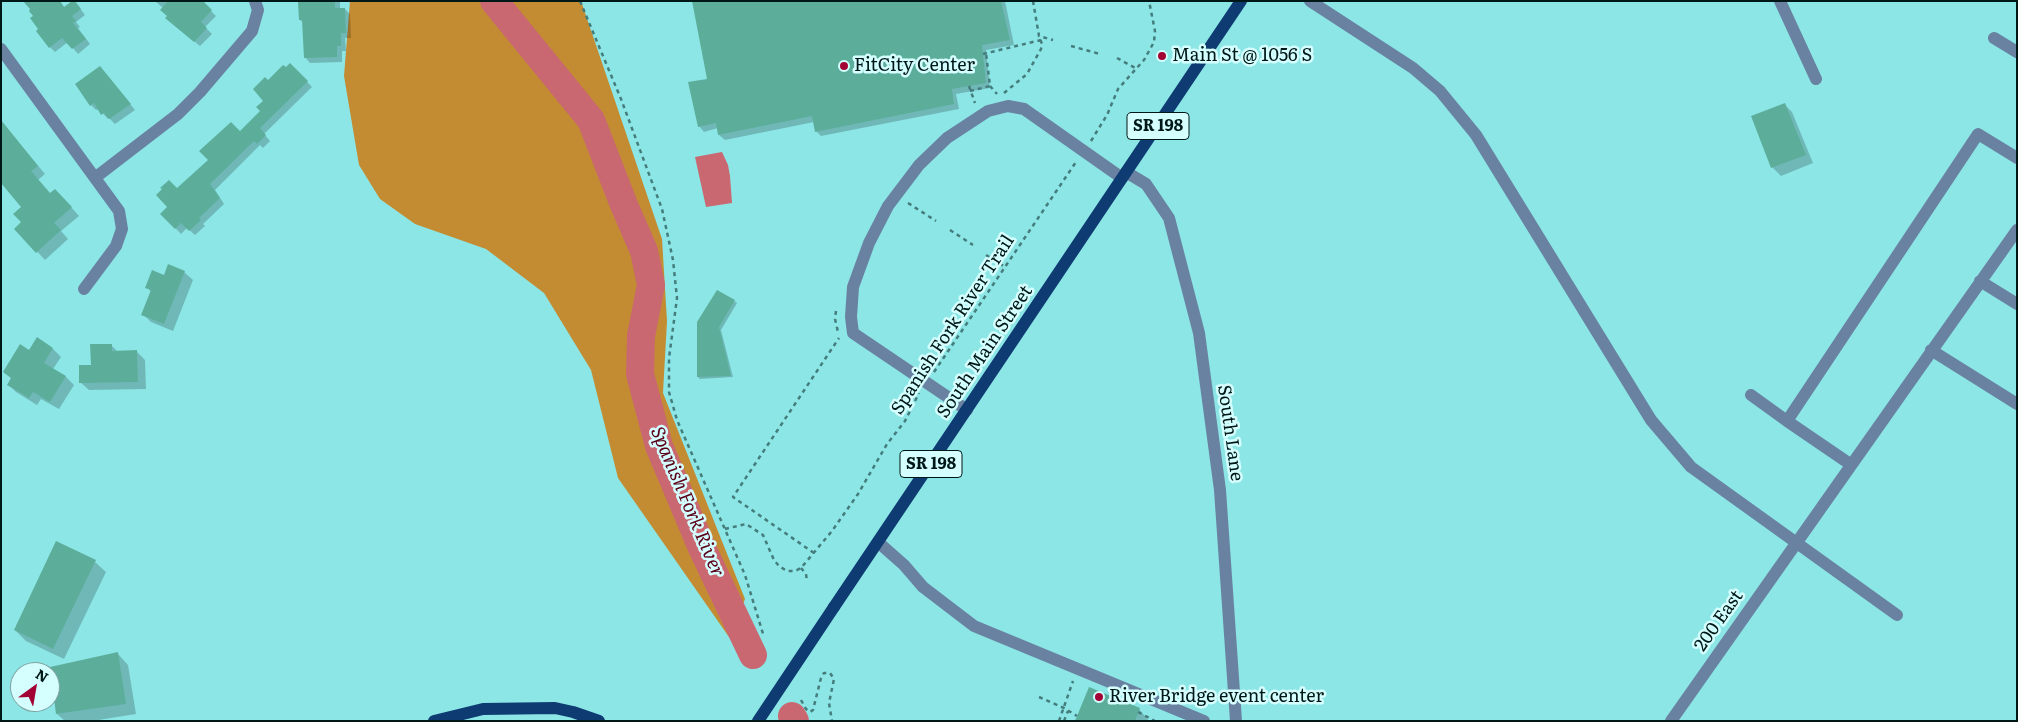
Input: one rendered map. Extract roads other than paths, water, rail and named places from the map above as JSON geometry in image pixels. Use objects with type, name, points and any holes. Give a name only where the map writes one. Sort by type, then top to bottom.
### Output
[{"type":"main road","name":"South Main Street","points":[[758,721],[1240,1]]},
{"type":"main road","points":[[434,721],[483,709],[554,708],[599,721]]},
{"type":"street","points":[[1310,1],[1413,68],[1440,91],[1476,135],[1651,420],[1691,467],[1897,615]]},
{"type":"street","points":[[1780,1],[1816,79]]},
{"type":"street","points":[[96,177],[178,114],[200,92],[252,31],[256,6]]},
{"type":"street","points":[[1994,38],[2017,52]]},
{"type":"street","points":[[1,49],[119,211],[122,229],[116,246],[84,289]]},
{"type":"street","name":"South Lane","points":[[967,410],[853,333],[851,317],[853,287],[869,243],[888,206],[919,166],[947,138],[988,111],[1008,106],[1024,110],[1084,151],[1124,175],[1146,184],[1169,218],[1199,333],[1220,490],[1236,721]]},
{"type":"street","points":[[1787,421],[1978,134],[2017,158]]},
{"type":"street","name":"200 East","points":[[1671,721],[1850,464],[2017,230]]},
{"type":"street","points":[[1980,281],[2017,304]]},
{"type":"street","points":[[1931,350],[2017,404]]},
{"type":"street","points":[[1751,395],[1850,464]]},
{"type":"street","points":[[878,542],[904,565],[922,587],[974,626],[1204,721]]},
{"type":"waterway","name":"Spanish Fork River","points":[[494,1],[591,120],[644,251],[651,285],[641,336],[640,374],[659,446],[702,548],[753,655]]},
{"type":"waterway","name":"Spanish Fork River","points":[[792,716],[795,721]]},
{"type":"place","name":"Main St @ 1056 S","points":[[1162,56]]},
{"type":"place","name":"FitCity Center","points":[[844,66]]},
{"type":"place","name":"River Bridge event center","points":[[1099,697]]}]
